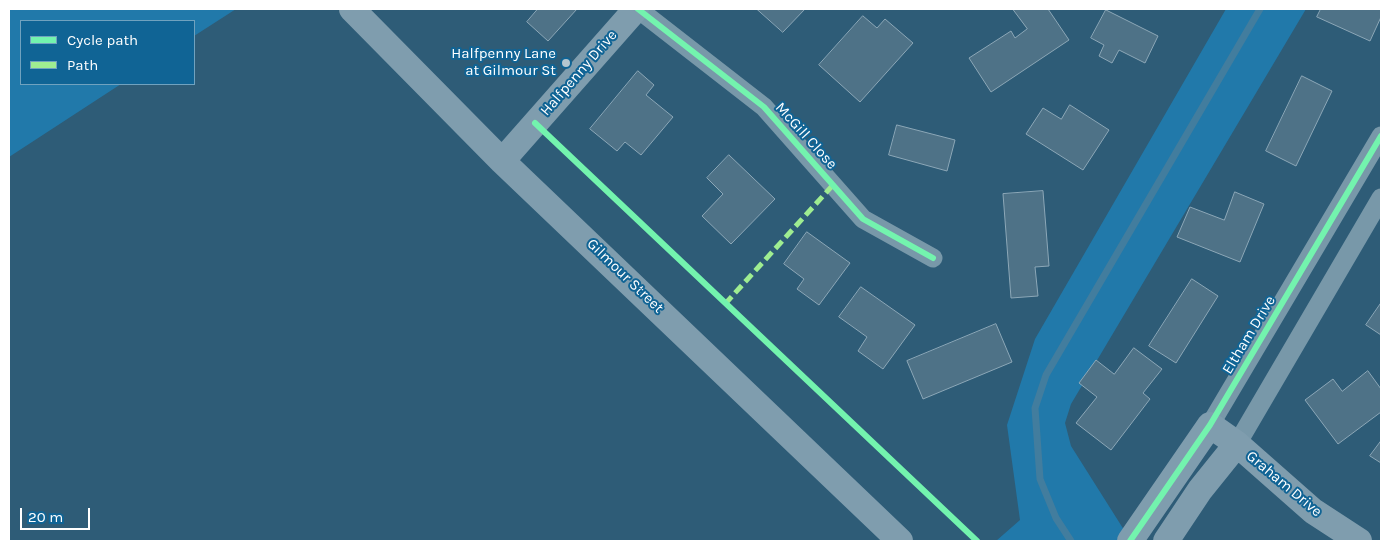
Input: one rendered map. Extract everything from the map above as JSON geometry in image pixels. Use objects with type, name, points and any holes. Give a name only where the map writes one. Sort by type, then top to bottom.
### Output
[{"type":"main road","name":"Gilmour Street","points":[[352,9],[502,161],[900,541]]},
{"type":"main road","name":"Halfpenny Drive","points":[[502,161],[637,9]]},
{"type":"main road","name":"Graham Drive","points":[[1210,425],[1237,444],[1313,510],[1359,541]]},
{"type":"main road","name":"Eltham Drive","points":[[1130,541],[1210,425]]},
{"type":"main road","points":[[1166,541],[1200,490],[1237,444]]},
{"type":"street","name":"McGill Close","points":[[637,9],[764,107],[863,219],[933,258]]},
{"type":"street","name":"Eltham Drive","points":[[1210,425],[1379,144]]},
{"type":"street","points":[[1237,444],[1381,198]]},
{"type":"shaded area","points":[[9,9],[236,9],[195,35],[195,20],[20,20],[20,85],[119,85],[9,157]]},
{"type":"shaded area","points":[[1226,9],[1306,9],[1071,404],[1065,423],[1071,446],[1131,541],[996,541],[1020,520],[1007,425],[1035,339]]},
{"type":"building","points":[[538,9],[577,9],[548,41],[527,22]]},
{"type":"building","points":[[757,9],[805,9],[783,32]]},
{"type":"building","points":[[1013,9],[1048,9],[1069,40],[991,92],[969,58],[1011,31],[1015,38],[1027,29]]},
{"type":"building","points":[[1321,9],[1381,9],[1381,17],[1370,41],[1317,17]]},
{"type":"building","points":[[1106,10],[1158,36],[1145,63],[1119,50],[1112,63],[1099,56],[1104,45],[1091,38]]},
{"type":"building","points":[[863,16],[877,28],[885,19],[913,43],[860,102],[819,65]]},
{"type":"building","points":[[638,71],[654,85],[646,95],[673,117],[641,155],[625,142],[617,151],[590,129]]},
{"type":"building","points":[[1302,76],[1332,91],[1296,166],[1266,151]]},
{"type":"building","points":[[1070,105],[1109,130],[1083,170],[1026,134],[1043,108],[1061,119]]},
{"type":"building","points":[[897,125],[955,140],[947,171],[889,155]]},
{"type":"building","points":[[729,155],[775,199],[731,244],[702,216],[723,194],[707,178]]},
{"type":"building","points":[[1043,191],[1049,266],[1035,267],[1038,296],[1011,298],[1003,194]]},
{"type":"building","points":[[1235,192],[1264,204],[1240,262],[1177,237],[1190,207],[1224,220]]},
{"type":"building","points":[[807,232],[850,263],[819,305],[797,289],[804,279],[784,264]]},
{"type":"building","points":[[1192,279],[1218,296],[1176,363],[1149,346]]},
{"type":"building","points":[[861,287],[915,325],[883,369],[858,351],[867,337],[839,317]]},
{"type":"building","points":[[1381,303],[1381,335],[1366,325]]},
{"type":"building","points":[[996,324],[1012,362],[923,399],[907,361]]},
{"type":"building","points":[[1134,348],[1162,369],[1143,393],[1150,399],[1111,450],[1076,423],[1097,397],[1079,383],[1096,360],[1114,374]]},
{"type":"building","points":[[1368,371],[1381,389],[1381,412],[1338,444],[1305,400],[1333,379],[1342,391]]},
{"type":"building","points":[[1381,441],[1381,463],[1370,456]]},
{"type":"waterway","points":[[1071,541],[1056,518],[1040,479],[1035,408],[1046,375],[1260,9]]},
{"type":"marked path","points":[[725,304],[833,185]]},
{"type":"cycle path","points":[[638,9],[764,107],[863,219],[933,258]]},
{"type":"cycle path","points":[[535,123],[977,541]]},
{"type":"cycle path","points":[[1130,541],[1210,425],[1381,136]]},
{"type":"place","name":"Halfpenny Lane at Gilmour St","points":[[566,63]]}]
